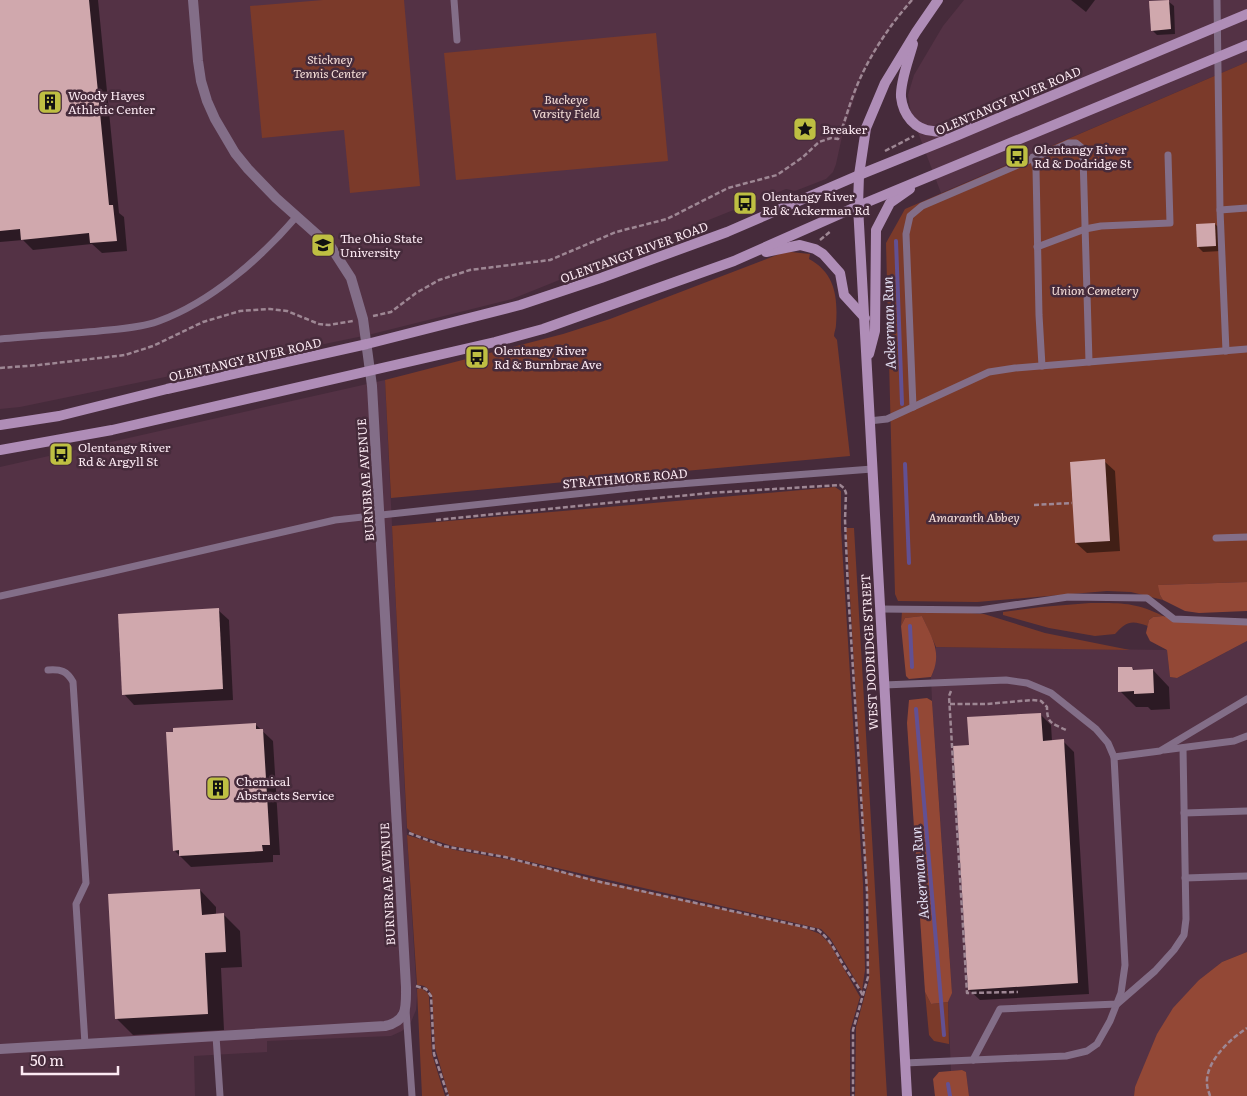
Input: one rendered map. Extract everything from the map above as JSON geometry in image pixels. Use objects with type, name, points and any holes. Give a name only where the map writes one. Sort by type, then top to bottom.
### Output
[{"type":"main road","name":"WEST DODRIDGE STREET","points":[[907,1096],[858,206],[859,175],[866,128],[885,83],[938,0]]},
{"type":"main road","name":"OLENTANGY RIVER ROAD","points":[[0,425],[58,416],[367,344],[520,305],[727,232],[859,175],[1247,14]]},
{"type":"main road","points":[[916,32],[901,97],[911,122],[921,128],[933,131],[986,123]]},
{"type":"main road","points":[[0,450],[54,442],[112,430],[495,342],[543,329],[734,261],[858,206],[1247,45]]},
{"type":"main road","points":[[866,367],[875,331],[876,230],[890,203],[923,179]]},
{"type":"main road","points":[[734,261],[790,246],[800,245],[815,249],[831,261],[840,273],[844,295],[865,318]]},
{"type":"street","name":"BURNBRAE AVENUE","points":[[193,0],[201,81],[215,119],[235,153],[248,169],[276,198],[332,248],[350,278],[362,319],[370,370],[380,514],[406,1010]]},
{"type":"street","points":[[0,1049],[385,1026],[398,1021],[406,1010]]},
{"type":"lane","points":[[454,0],[457,40]]},
{"type":"lane","points":[[1217,0],[1220,210],[1226,351]]},
{"type":"lane","points":[[914,407],[906,234],[910,216],[922,206],[1068,143],[1081,147],[1083,156],[1089,362]]},
{"type":"lane","points":[[1037,247],[1085,229],[1101,226],[1170,223],[1168,155]]},
{"type":"lane","points":[[1033,158],[1036,169],[1042,366]]},
{"type":"lane","points":[[1220,210],[1247,208]]},
{"type":"lane","points":[[0,339],[122,329],[157,322],[205,299],[280,235],[297,216]]},
{"type":"lane","points":[[869,421],[887,420],[989,372],[1247,349]]},
{"type":"lane","name":"STRATHMORE ROAD","points":[[0,596],[336,520],[640,487],[872,469]]},
{"type":"lane","points":[[1216,538],[1247,536]]},
{"type":"lane","points":[[880,609],[980,610],[1068,597],[1147,598],[1174,620],[1247,622]]},
{"type":"lane","points":[[48,670],[64,671],[70,675],[73,682],[86,883],[76,904],[85,1044]]},
{"type":"lane","points":[[884,685],[1006,680],[1027,683],[1051,693],[1096,729],[1108,744],[1114,757],[1125,965],[1121,993],[1097,1044],[1088,1051],[1062,1056],[906,1063]]},
{"type":"lane","points":[[1160,751],[1247,699]]},
{"type":"lane","points":[[1114,757],[1234,741],[1247,736]]},
{"type":"lane","points":[[972,1060],[1000,1009],[1117,1004],[1155,971],[1174,950],[1184,935],[1186,920],[1183,748]]},
{"type":"lane","points":[[1184,813],[1247,811]]},
{"type":"lane","points":[[1185,878],[1247,876]]},
{"type":"lane","points":[[406,1010],[412,1096]]},
{"type":"lane","points":[[216,1036],[220,1096]]},
{"type":"path","points":[[0,368],[125,355],[153,346],[203,322],[240,311],[270,309],[287,312],[319,324],[329,325],[391,312],[416,293],[439,280],[470,270],[550,260],[616,232],[667,219],[728,188],[777,175],[803,157],[819,142],[831,138],[838,139],[856,87],[867,64],[897,17],[912,0]]},
{"type":"path","points":[[885,151],[917,134]]},
{"type":"path","points":[[818,242],[832,230]]},
{"type":"path","points":[[433,521],[709,494],[840,485],[844,488],[846,493],[845,520],[848,590],[866,882],[868,977],[853,1030],[853,1096]]},
{"type":"path","points":[[1034,505],[1072,503]]},
{"type":"path","points":[[953,683],[949,696],[967,993],[1018,992]]},
{"type":"path","points":[[950,704],[1041,701],[1047,706],[1049,722],[1066,730]]},
{"type":"path","points":[[397,827],[412,835],[442,846],[505,857],[596,880],[818,930],[826,936],[836,949],[842,964],[863,996]]},
{"type":"path","points":[[406,987],[422,986],[431,996],[434,1054],[448,1096]]},
{"type":"path","points":[[1210,1096],[1206,1084],[1213,1060],[1237,1035],[1247,1028]]},
{"type":"shaded area","name":"The Ohio State University","points":[[0,0],[914,0],[894,22],[863,72],[843,132],[836,164],[833,172],[826,179],[795,191],[786,189],[512,299],[368,335],[20,407],[0,409]]},
{"type":"shaded area","points":[[964,0],[1247,0],[1247,62],[941,193],[911,114],[908,95],[914,75],[943,26]]},
{"type":"shaded area","points":[[385,380],[407,835],[417,996],[416,1010],[411,1022],[402,1031],[391,1036],[267,1041],[267,1052],[194,1056],[195,1096],[0,1096],[0,467]]},
{"type":"shaded area","points":[[1247,582],[1247,611],[1199,613],[1185,611],[1163,600],[1158,585]]},
{"type":"shaded area","points":[[922,616],[935,646],[936,660],[931,677],[909,679],[906,676],[901,626],[905,618]]},
{"type":"shaded area","points":[[1163,616],[1205,623],[1247,622],[1247,641],[1177,678],[1170,677],[1167,650],[1150,641],[1146,633],[1149,620],[1153,617]]},
{"type":"shaded area","points":[[1247,641],[1247,952],[1222,962],[1199,980],[1135,1087],[1134,1096],[969,1096],[966,1072],[962,1070],[951,1071],[948,1002],[952,992],[931,677],[934,670],[936,647],[1167,650],[1170,677],[1177,678]]},
{"type":"shaded area","points":[[927,698],[932,701],[952,993],[948,1002],[931,1004],[925,992],[907,723],[909,700]]},
{"type":"shaded area","points":[[1247,952],[1247,1096],[1134,1096],[1135,1087],[1157,1034],[1173,1008],[1199,980],[1222,962]]},
{"type":"shaded area","points":[[962,1070],[966,1072],[969,1096],[935,1096],[933,1079],[939,1072]]},
{"type":"green space","name":"Stickney Tennis Center","points":[[323,0],[404,0],[420,186],[350,193],[344,130],[262,138],[250,6]]},
{"type":"green space","name":"Buckeye Varsity Field","points":[[656,33],[668,161],[456,180],[444,53]]},
{"type":"green space","name":"Union Cemetery","points":[[1247,62],[1247,582],[1159,585],[1160,595],[1163,600],[1131,592],[1107,591],[977,602],[898,601],[895,594],[886,243],[905,209]]},
{"type":"green space","points":[[782,253],[810,254],[809,259],[824,271],[833,287],[836,305],[834,336],[837,340],[850,456],[391,498],[385,380],[563,334],[610,319]]},
{"type":"green space","points":[[835,487],[841,491],[841,529],[863,884],[865,970],[862,991],[830,938],[821,929],[505,856],[452,846],[412,833],[407,828],[392,526]]},
{"type":"green space","points":[[846,528],[854,528],[887,1096],[855,1096],[856,1027],[869,980],[868,906]]},
{"type":"green space","points":[[1090,603],[1128,604],[1163,616],[1153,617],[1149,620],[1148,626],[1133,622],[1123,626],[1115,634],[1095,636],[1049,628],[1003,615],[1003,612]]},
{"type":"green space","points":[[929,610],[984,614],[1045,633],[1130,650],[936,647],[922,616],[905,618],[901,626],[902,611]]},
{"type":"green space","points":[[407,835],[455,850],[512,860],[805,928],[820,934],[830,944],[860,997],[850,1031],[850,1096],[449,1096],[435,1048],[432,996],[426,988],[417,985]]},
{"type":"green space","points":[[421,988],[428,993],[429,997],[432,1054],[445,1096],[422,1096],[417,989]]},
{"type":"green space","points":[[925,992],[931,1004],[948,1002],[949,1044],[934,1041],[929,1035]]},
{"type":"building","name":"Woody Hayes Athletic Center","points":[[0,0],[89,0],[109,205],[113,205],[117,241],[90,243],[89,233],[21,240],[20,229],[0,231]]},
{"type":"building","points":[[1169,0],[1171,29],[1151,31],[1149,1]]},
{"type":"building","points":[[1215,223],[1216,246],[1197,247],[1196,224]]},
{"type":"building","points":[[1105,459],[1110,541],[1075,543],[1070,462]]},
{"type":"building","points":[[219,608],[223,689],[122,695],[118,614]]},
{"type":"building","points":[[1118,667],[1132,667],[1133,670],[1153,669],[1154,693],[1134,694],[1134,691],[1118,692]]},
{"type":"building","points":[[1041,713],[1043,741],[1064,739],[1078,983],[968,990],[953,746],[969,745],[967,717]]},
{"type":"building","name":"Chemical Abstracts Service","points":[[256,723],[256,729],[263,729],[270,845],[262,845],[263,851],[179,856],[179,850],[173,851],[166,732],[173,732],[173,728]]},
{"type":"building","points":[[200,889],[202,915],[224,913],[226,952],[205,953],[208,1014],[115,1019],[108,894]]},
{"type":"waterway","name":"Ackerman Run","points":[[896,241],[902,404]]},
{"type":"waterway","name":"Ackerman Run","points":[[905,464],[909,563]]},
{"type":"waterway","name":"Ackerman Run","points":[[910,626],[912,667]]},
{"type":"waterway","name":"Ackerman Run","points":[[916,709],[944,1035]]},
{"type":"waterway","name":"Ackerman Run","points":[[948,1084],[950,1096]]},
{"type":"place","name":"Woody Hayes Athletic Center","points":[[50,102]]},
{"type":"place","name":"Breaker","points":[[805,129]]},
{"type":"place","name":"Olentangy River Rd & Dodridge St","points":[[1017,156]]},
{"type":"place","name":"Olentangy River Rd & Ackerman Rd","points":[[745,203]]},
{"type":"place","name":"The Ohio State University","points":[[323,245]]},
{"type":"place","name":"Olentangy River Rd & Burnbrae Ave","points":[[477,357]]},
{"type":"place","name":"Olentangy River Rd & Argyll St","points":[[61,454]]},
{"type":"place","name":"Chemical Abstracts Service","points":[[218,788]]},
{"type":"park label","name":"Amaranth Abbey","points":[[974,517]]}]
